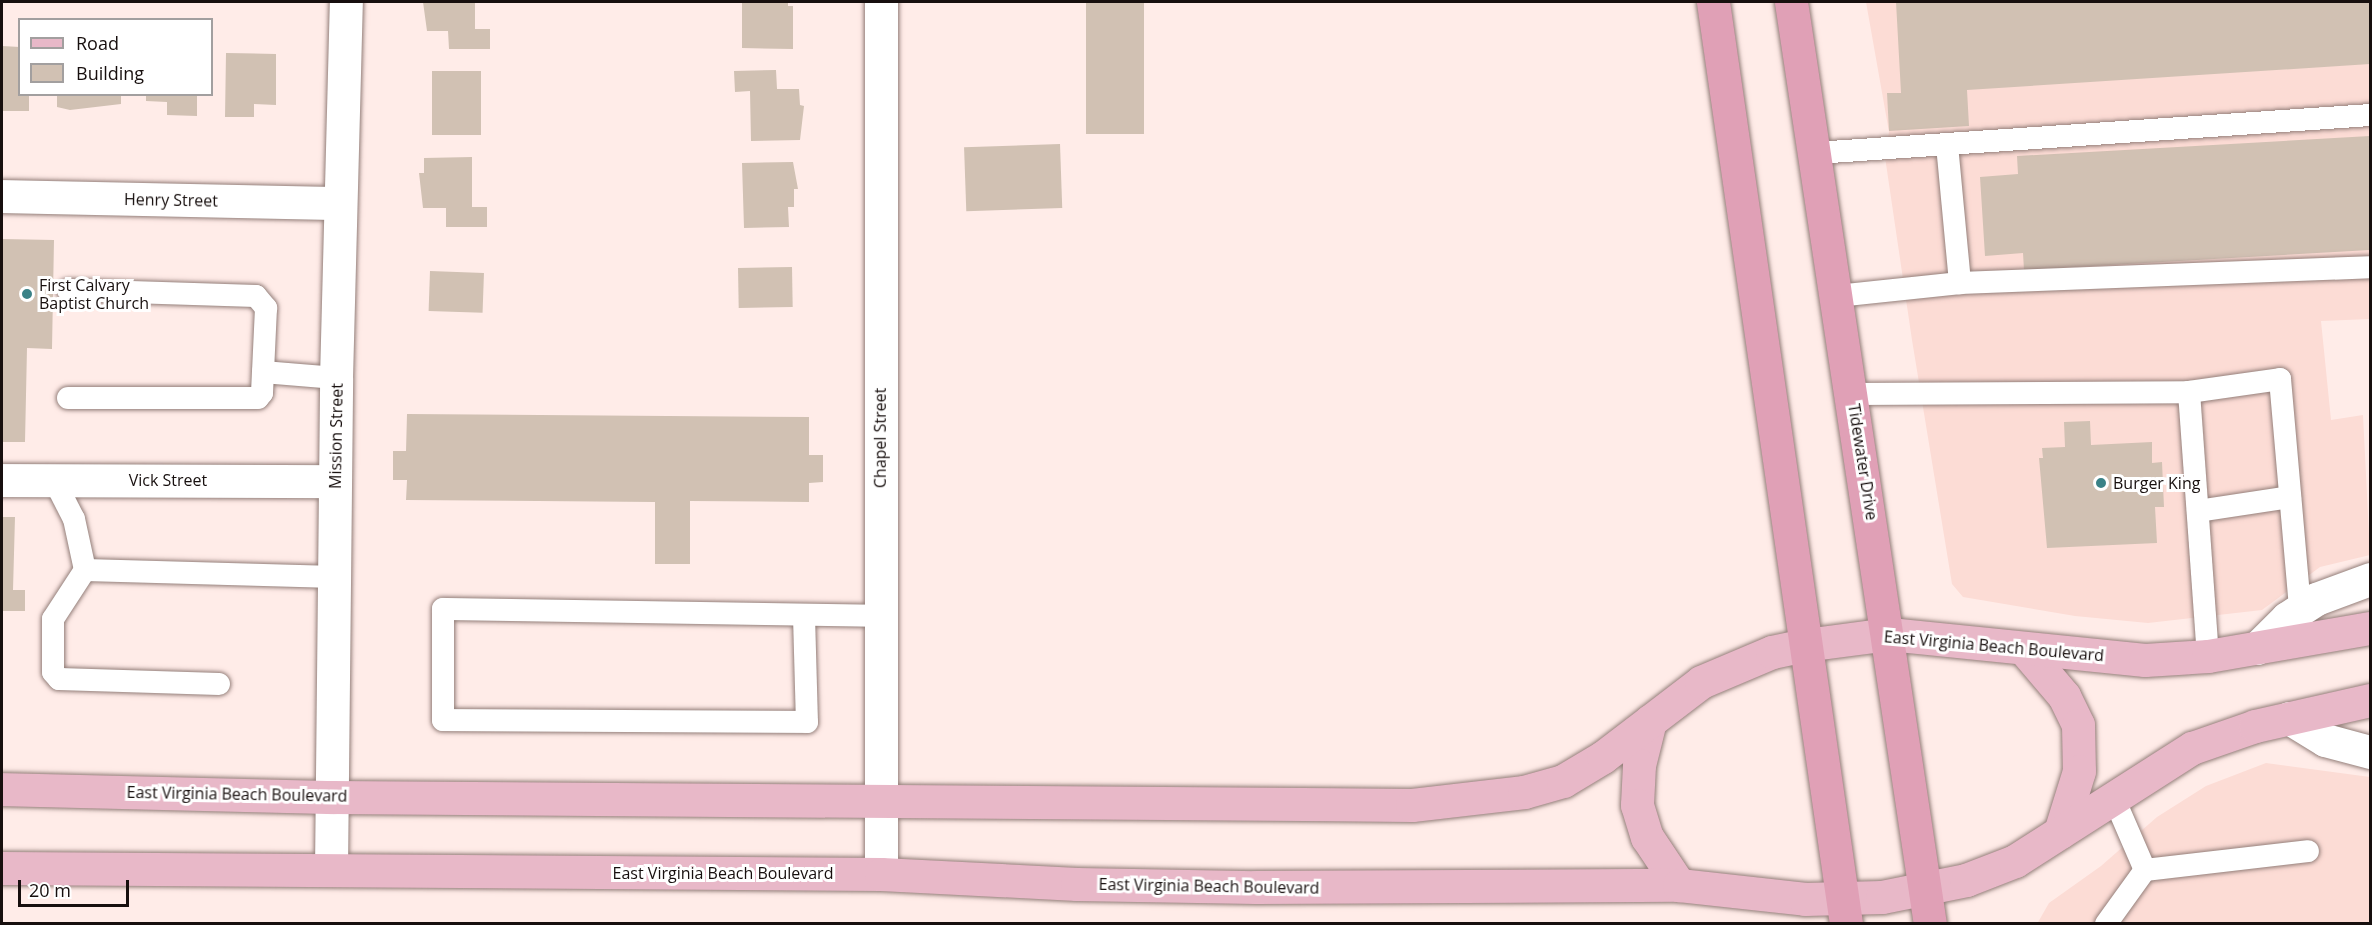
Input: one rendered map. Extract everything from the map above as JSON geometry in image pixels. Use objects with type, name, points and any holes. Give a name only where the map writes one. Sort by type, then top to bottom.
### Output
[{"type":"highway","points":[[1713,2],[1844,911]]},
{"type":"highway","name":"Tidewater Drive","points":[[1791,2],[1889,634],[1930,924]]},
{"type":"main road","name":"East Virginia Beach Boulevard","points":[[2,789],[331,797],[1413,805],[1524,792],[1563,781],[1603,757],[1680,696],[1731,666],[1805,645],[1889,634],[2145,660],[2208,656],[2370,628]]},
{"type":"main road","points":[[2024,649],[2064,696],[2078,725],[2079,771],[2060,832]]},
{"type":"main road","name":"East Virginia Beach Boulevard","points":[[2,868],[881,874],[1077,884],[1232,887],[1679,885],[1764,896],[1844,911],[1994,870],[2060,832],[2113,796],[2192,748],[2289,718],[2370,700]]},
{"type":"main road","points":[[1650,721],[1639,765],[1637,805],[1647,837],[1679,885]]},
{"type":"street","name":"Mission Street","points":[[331,870],[336,378],[346,2]]},
{"type":"street","name":"Chapel Street","points":[[880,2],[881,874]]},
{"type":"street","name":"Henry Street","points":[[2,196],[340,203]]},
{"type":"street","name":"Vick Street","points":[[2,480],[335,481]]},
{"type":"street","points":[[2256,648],[2300,609],[2316,599],[2370,579]]},
{"type":"street","points":[[2289,718],[2325,740],[2370,752]]},
{"type":"lane","points":[[1816,153],[2370,115]]},
{"type":"lane","points":[[1947,145],[1960,283]]},
{"type":"lane","points":[[1837,296],[1960,283],[2370,267]]},
{"type":"lane","points":[[68,290],[256,296],[266,308],[262,393],[250,400],[68,399]]},
{"type":"lane","points":[[263,372],[336,378]]},
{"type":"lane","points":[[1852,394],[2189,392],[2280,379],[2300,609]]},
{"type":"lane","points":[[2189,392],[2208,656]]},
{"type":"lane","points":[[54,480],[74,519],[85,570],[52,619],[52,672],[59,679],[219,684]]},
{"type":"lane","points":[[2198,511],[2290,497]]},
{"type":"lane","points":[[85,570],[335,577]]},
{"type":"lane","points":[[804,615],[807,722],[443,720],[443,609],[880,616]]},
{"type":"lane","points":[[2113,796],[2145,870]]},
{"type":"lane","points":[[2106,924],[2145,870],[2308,850]]},
{"type":"shaded area","points":[[1866,2],[2370,2],[2370,319],[2321,321],[2331,420],[2363,415],[2370,555],[2320,567],[2262,610],[2148,623],[2075,616],[1963,597],[1952,584],[1912,340],[1885,157],[1889,132]]},
{"type":"shaded area","points":[[2266,763],[2370,777],[2370,923],[2037,924],[2049,903],[2101,866],[2157,817],[2206,786]]},
{"type":"building","points":[[423,2],[475,2],[475,29],[490,29],[490,49],[449,49],[448,31],[427,31]]},
{"type":"building","points":[[742,2],[788,2],[788,6],[793,6],[793,49],[742,48]]},
{"type":"building","points":[[1086,2],[1144,2],[1144,134],[1086,134]]},
{"type":"building","points":[[1896,2],[2370,2],[2370,64],[1967,90],[1969,126],[1889,131],[1887,93],[1901,93]]},
{"type":"building","points":[[2,46],[18,47],[18,96],[29,96],[29,111],[2,111]]},
{"type":"building","points":[[226,53],[276,54],[276,105],[254,104],[254,117],[225,117]]},
{"type":"building","points":[[776,70],[777,89],[799,89],[800,105],[804,106],[800,140],[751,141],[750,91],[735,92],[734,71]]},
{"type":"building","points":[[432,71],[481,71],[481,135],[432,135]]},
{"type":"building","points":[[57,96],[121,96],[121,104],[70,110],[57,107]]},
{"type":"building","points":[[146,96],[197,96],[197,116],[167,115],[167,102],[146,101]]},
{"type":"building","points":[[2370,136],[2370,250],[2024,270],[2023,253],[1985,256],[1980,177],[2018,174],[2017,156]]},
{"type":"building","points":[[1060,144],[1062,208],[966,211],[964,147]]},
{"type":"building","points":[[472,157],[472,207],[487,207],[487,227],[446,227],[446,208],[423,208],[419,173],[424,173],[424,158]]},
{"type":"building","points":[[793,162],[798,189],[794,189],[794,207],[788,207],[789,227],[744,228],[742,163]]},
{"type":"building","name":"First Calvary Baptist Church","points":[[2,239],[54,240],[52,349],[27,348],[25,442],[2,442]]},
{"type":"building","points":[[792,267],[793,307],[739,308],[738,268]]},
{"type":"building","points":[[430,271],[484,273],[483,313],[429,311]]},
{"type":"building","points":[[407,414],[809,417],[809,455],[823,455],[823,482],[809,483],[809,502],[690,501],[690,564],[655,564],[655,502],[406,500],[407,480],[393,480],[393,451],[406,451]]},
{"type":"building","name":"Burger King","points":[[2090,421],[2091,445],[2152,442],[2152,463],[2162,462],[2164,507],[2155,507],[2157,543],[2047,548],[2039,458],[2043,458],[2042,448],[2065,447],[2064,422]]},
{"type":"building","points":[[2,517],[15,517],[13,590],[25,590],[25,611],[2,611]]},
{"type":"place","name":"First Calvary Baptist Church","points":[[27,294]]},
{"type":"place","name":"Burger King","points":[[2101,483]]}]
